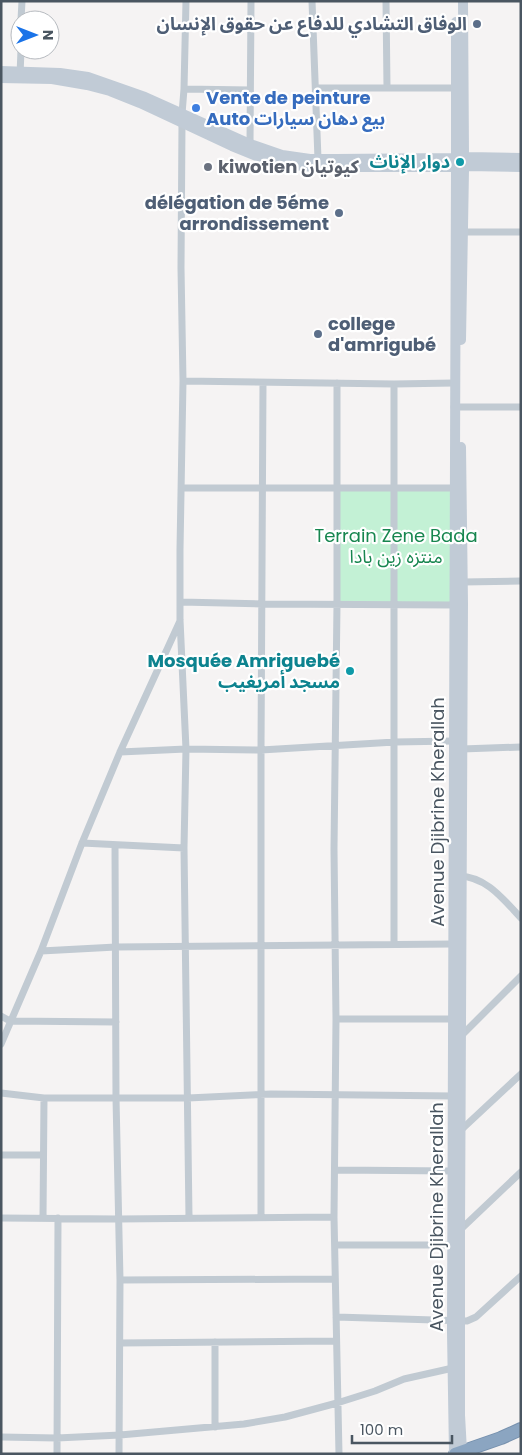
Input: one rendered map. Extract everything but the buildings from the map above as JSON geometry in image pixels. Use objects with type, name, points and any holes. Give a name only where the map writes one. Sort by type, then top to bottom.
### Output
[{"type":"highway","points":[[457,1453],[521,1429]]},
{"type":"highway","points":[[483,1454],[521,1434]]},
{"type":"street","points":[[186,1],[182,118],[181,268],[183,382],[180,620],[186,749],[184,848],[189,1217]]},
{"type":"street","points":[[250,144],[251,1]]},
{"type":"street","points":[[312,1],[318,159]]},
{"type":"street","points":[[386,1],[387,88]]},
{"type":"street","name":"Avenue Djibrine Kherallah","points":[[456,1],[456,88],[462,232],[455,488],[454,741],[462,1035],[460,1230],[457,1322],[452,1368],[457,1453]]},
{"type":"street","name":"Avenue Djibrine Kherallah","points":[[457,1453],[460,1415],[452,1245],[454,1096],[453,944],[462,749],[463,582],[458,407],[454,383],[463,1]]},
{"type":"street","points":[[20,75],[21,60]]},
{"type":"street","points":[[1,71],[20,75]]},
{"type":"street","points":[[1,78],[60,73],[88,77],[145,97],[250,153],[274,162],[289,165],[316,167],[521,158]]},
{"type":"street","points":[[316,88],[456,88]]},
{"type":"street","points":[[184,89],[250,90]]},
{"type":"street","points":[[182,118],[282,155],[318,159],[460,162],[521,167]]},
{"type":"street","points":[[462,232],[521,232]]},
{"type":"street","points":[[183,382],[454,383]]},
{"type":"street","points":[[262,1216],[261,750],[263,383]]},
{"type":"street","points":[[337,383],[337,604],[334,745],[336,1019],[334,1217],[339,1454]]},
{"type":"street","points":[[394,384],[394,944]]},
{"type":"street","points":[[458,407],[521,408]]},
{"type":"street","points":[[181,488],[455,488]]},
{"type":"street","points":[[463,582],[521,581]]},
{"type":"street","points":[[181,602],[455,605]]},
{"type":"street","points":[[1,1044],[41,951],[82,843],[120,752],[180,620]]},
{"type":"street","points":[[120,752],[186,749],[261,750],[395,742],[454,741]]},
{"type":"street","points":[[462,749],[521,747]]},
{"type":"street","points":[[82,843],[184,848]]},
{"type":"street","points":[[115,845],[116,1098],[120,1280],[119,1454]]},
{"type":"street","points":[[457,876],[472,877],[483,882],[497,892],[519,914]]},
{"type":"street","points":[[41,951],[116,947],[453,944]]},
{"type":"street","points":[[462,1035],[521,976]]},
{"type":"street","points":[[1,1016],[10,1021],[116,1022]]},
{"type":"street","points":[[336,1019],[453,1019]]},
{"type":"street","points":[[461,1130],[521,1074]]},
{"type":"street","points":[[1,1093],[44,1098],[188,1098],[262,1094],[454,1096]]},
{"type":"street","points":[[43,1218],[44,1098]]},
{"type":"street","points":[[1,1155],[43,1155]]},
{"type":"street","points":[[335,1170],[453,1170]]},
{"type":"street","points":[[460,1230],[521,1172]]},
{"type":"street","points":[[1,1218],[334,1217]]},
{"type":"street","points":[[57,1454],[58,1218]]},
{"type":"street","points":[[335,1245],[452,1245]]},
{"type":"street","points":[[336,1317],[467,1322],[476,1318],[521,1276]]},
{"type":"street","points":[[120,1280],[335,1279]]},
{"type":"street","points":[[120,1343],[336,1340]]},
{"type":"street","points":[[215,1342],[215,1427]]},
{"type":"street","points":[[1,1437],[57,1438],[120,1435],[244,1424],[285,1417],[375,1391],[404,1379],[452,1368]]},
{"type":"green space","name":"Terrain Zene Bada منتزه زين بادا","points":[[455,488],[455,605],[337,604],[337,489]]},
{"type":"place","name":"الوفاق التشادي للدفاع عن حقوق الإنسان","points":[[477,24]]},
{"type":"place","name":"Vente de peinture Auto بيع دهان سيارات","points":[[196,108]]},
{"type":"place","name":"دوار الإناث","points":[[460,162]]},
{"type":"place","name":"kiwotien كيوتيان","points":[[208,167]]},
{"type":"place","name":"délégation de 5éme arrondissement","points":[[339,213]]},
{"type":"place","name":"college d'amrigubé","points":[[318,334]]},
{"type":"place","name":"Mosquée Amriguebé مسجد أمريغيب","points":[[350,671]]}]
